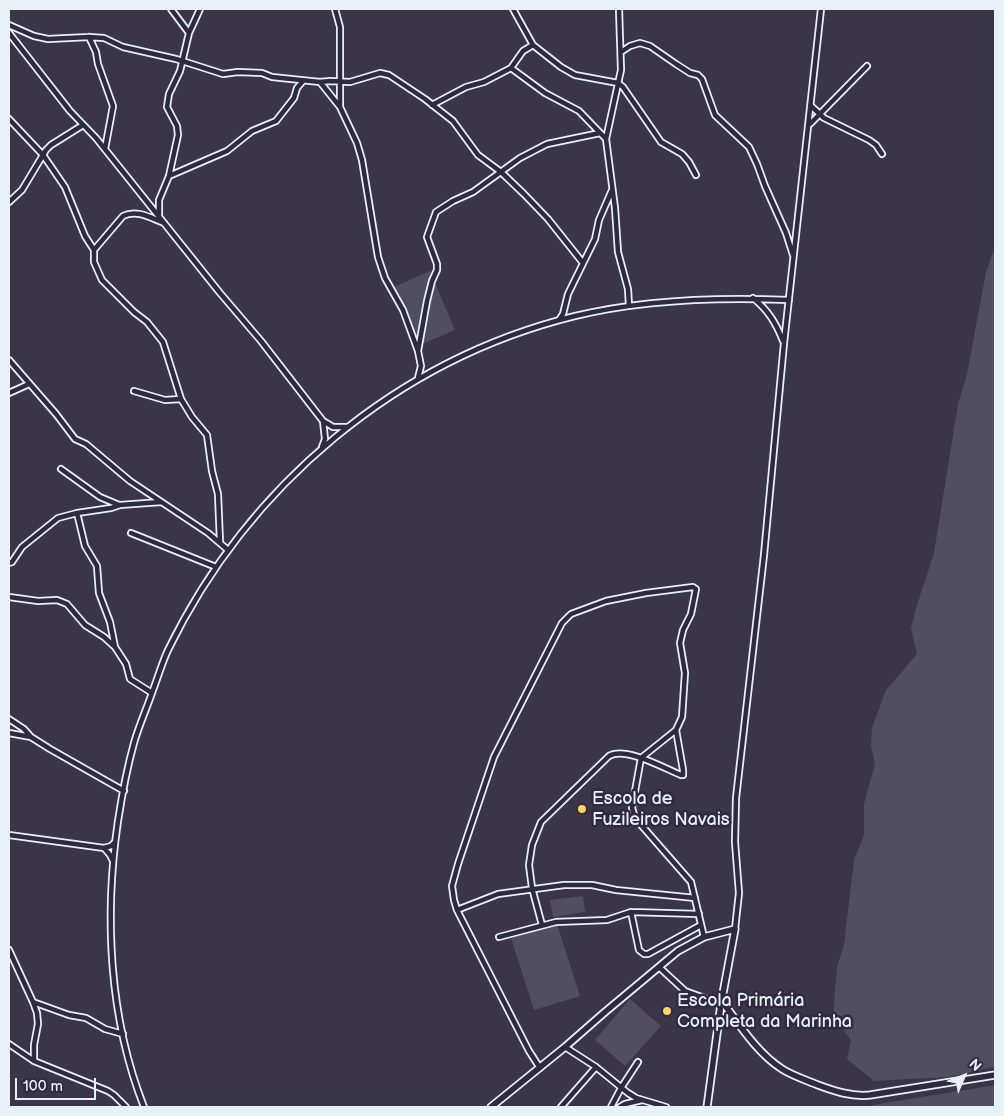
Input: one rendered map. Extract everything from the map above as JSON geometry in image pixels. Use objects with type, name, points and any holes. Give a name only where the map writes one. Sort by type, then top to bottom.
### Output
[{"type":"street","points":[[171,9],[189,33]]},
{"type":"street","points":[[159,215],[159,200],[168,176],[178,135],[177,126],[167,107],[169,94],[180,71],[189,33],[200,9]]},
{"type":"street","points":[[335,9],[340,27],[340,107]]},
{"type":"street","points":[[512,9],[533,46],[571,73],[618,83],[629,94],[661,142],[682,154],[696,175]]},
{"type":"street","points":[[619,9],[622,52],[621,70],[606,138],[618,252],[628,289],[629,306]]},
{"type":"street","points":[[707,1107],[721,1002],[735,929],[738,893],[735,842],[736,798],[764,555],[784,342],[821,9]]},
{"type":"street","points":[[9,24],[34,36],[48,39],[104,38],[123,47],[181,61],[223,74],[238,72],[262,73],[272,77],[320,82],[350,82],[380,73],[389,75],[453,121],[478,155],[501,172],[548,219],[583,263]]},
{"type":"street","points":[[9,33],[261,341],[323,422],[333,427],[347,427]]},
{"type":"street","points":[[89,37],[96,52],[98,64],[113,106],[105,149]]},
{"type":"street","points":[[622,52],[630,46],[640,43],[650,46],[702,79],[715,115],[744,142],[757,164],[786,233],[794,259]]},
{"type":"street","points":[[432,105],[466,87],[484,82],[511,68],[523,51],[533,46]]},
{"type":"street","points":[[809,125],[867,66]]},
{"type":"street","points":[[511,68],[545,94],[579,111],[606,138]]},
{"type":"street","points":[[168,176],[227,151],[252,131],[276,121],[294,98],[297,88],[303,81]]},
{"type":"street","points":[[320,82],[340,107],[353,134],[362,160],[373,229],[384,278],[402,310],[421,362],[426,368],[434,370]]},
{"type":"street","points":[[811,106],[819,115],[869,140],[876,145],[882,154]]},
{"type":"street","points":[[9,118],[43,155],[65,187],[85,236],[94,250],[94,262],[102,280],[134,312],[147,322],[163,342],[181,399],[207,435],[212,471],[218,494],[220,542]]},
{"type":"street","points":[[9,202],[22,190],[51,145],[83,124]]},
{"type":"street","points":[[418,351],[427,301],[437,270],[437,264],[427,237],[436,212],[453,201],[473,192],[520,158],[547,144],[600,133]]},
{"type":"street","points":[[559,320],[563,314],[568,294],[595,239],[599,220],[612,189]]},
{"type":"street","points":[[94,250],[123,216],[127,214],[144,215],[166,224]]},
{"type":"street","points":[[144,1107],[135,1084],[123,1034],[114,982],[111,925],[115,842],[134,742],[167,653],[179,629],[228,550],[283,483],[322,446],[418,379],[470,352],[541,325],[576,315],[629,306],[678,300],[753,298],[790,300]]},
{"type":"street","points":[[753,298],[765,308],[784,342]]},
{"type":"street","points":[[9,360],[75,439],[86,444],[130,481],[220,542],[228,550]]},
{"type":"street","points":[[418,379],[421,362]]},
{"type":"street","points":[[9,393],[29,384]]},
{"type":"street","points":[[134,391],[165,400],[181,399]]},
{"type":"street","points":[[322,446],[325,439],[323,422]]},
{"type":"street","points":[[61,469],[100,497],[120,505]]},
{"type":"street","points":[[9,563],[12,562],[22,547],[50,522],[58,518],[77,512],[97,511],[120,505],[162,502]]},
{"type":"street","points":[[77,512],[85,546],[97,566],[99,593],[110,622],[115,647]]},
{"type":"street","points":[[131,533],[216,567]]},
{"type":"street","points":[[540,1068],[529,1051],[457,910],[452,886],[494,757],[562,623],[571,614],[606,601],[646,593],[695,588],[696,591],[691,614],[683,630],[680,643],[686,673],[682,717],[676,730],[641,758],[632,802],[632,814],[691,882],[704,936]]},
{"type":"street","points":[[9,597],[38,601],[57,600],[67,604],[85,625],[104,637],[115,647],[126,664],[130,679],[152,693]]},
{"type":"street","points":[[9,718],[31,737],[124,791]]},
{"type":"street","points":[[542,925],[532,888],[529,865],[532,845],[541,822],[614,753],[620,752],[641,758],[681,776],[683,775],[684,770],[676,730]]},
{"type":"street","points":[[9,733],[31,737]]},
{"type":"street","points":[[9,835],[104,848],[111,846],[115,842]]},
{"type":"street","points":[[104,848],[113,861]]},
{"type":"street","points":[[457,910],[498,894],[564,885],[592,885],[616,890],[695,898]]},
{"type":"street","points":[[499,937],[556,922],[607,920],[631,912],[699,914]]},
{"type":"street","points":[[631,912],[640,950],[644,954],[648,954],[701,925]]},
{"type":"street","points":[[491,1107],[540,1068],[678,950],[704,936],[735,929]]},
{"type":"street","points":[[9,950],[37,1013],[38,1024],[34,1045],[34,1061]]},
{"type":"street","points":[[659,967],[685,991],[721,1002],[749,1036],[781,1068],[841,1092],[863,1096],[995,1075]]},
{"type":"street","points":[[33,1002],[69,1015],[86,1018],[105,1030],[123,1034]]},
{"type":"street","points":[[9,1044],[34,1061],[108,1091],[126,1107]]},
{"type":"street","points":[[565,1047],[596,1067],[636,1098],[666,1107]]},
{"type":"street","points":[[611,1107],[638,1062]]},
{"type":"street","points":[[561,1107],[596,1067]]},
{"type":"street","points":[[620,1107],[643,1100]]},
{"type":"shaded area","points":[[995,247],[995,1067],[947,1077],[874,1081],[847,1059],[851,1041],[834,1014],[837,967],[844,945],[854,860],[864,835],[864,804],[875,764],[871,746],[872,728],[886,690],[917,654],[911,628],[934,553],[958,404],[967,374],[986,272]]},
{"type":"shaded area","points":[[430,271],[455,330],[417,346],[392,288]]},
{"type":"shaded area","points":[[583,896],[585,912],[553,917],[550,900]]},
{"type":"shaded area","points":[[557,924],[580,996],[534,1010],[511,938]]},
{"type":"shaded area","points":[[630,999],[661,1026],[625,1066],[595,1040]]},
{"type":"shaded area","points":[[995,1085],[995,1107],[872,1107],[873,1105]]},
{"type":"place","name":"Escola de Fuzileiros Navais","points":[[582,809]]},
{"type":"place","name":"Escola Primária Completa da Marinha","points":[[667,1011]]}]
